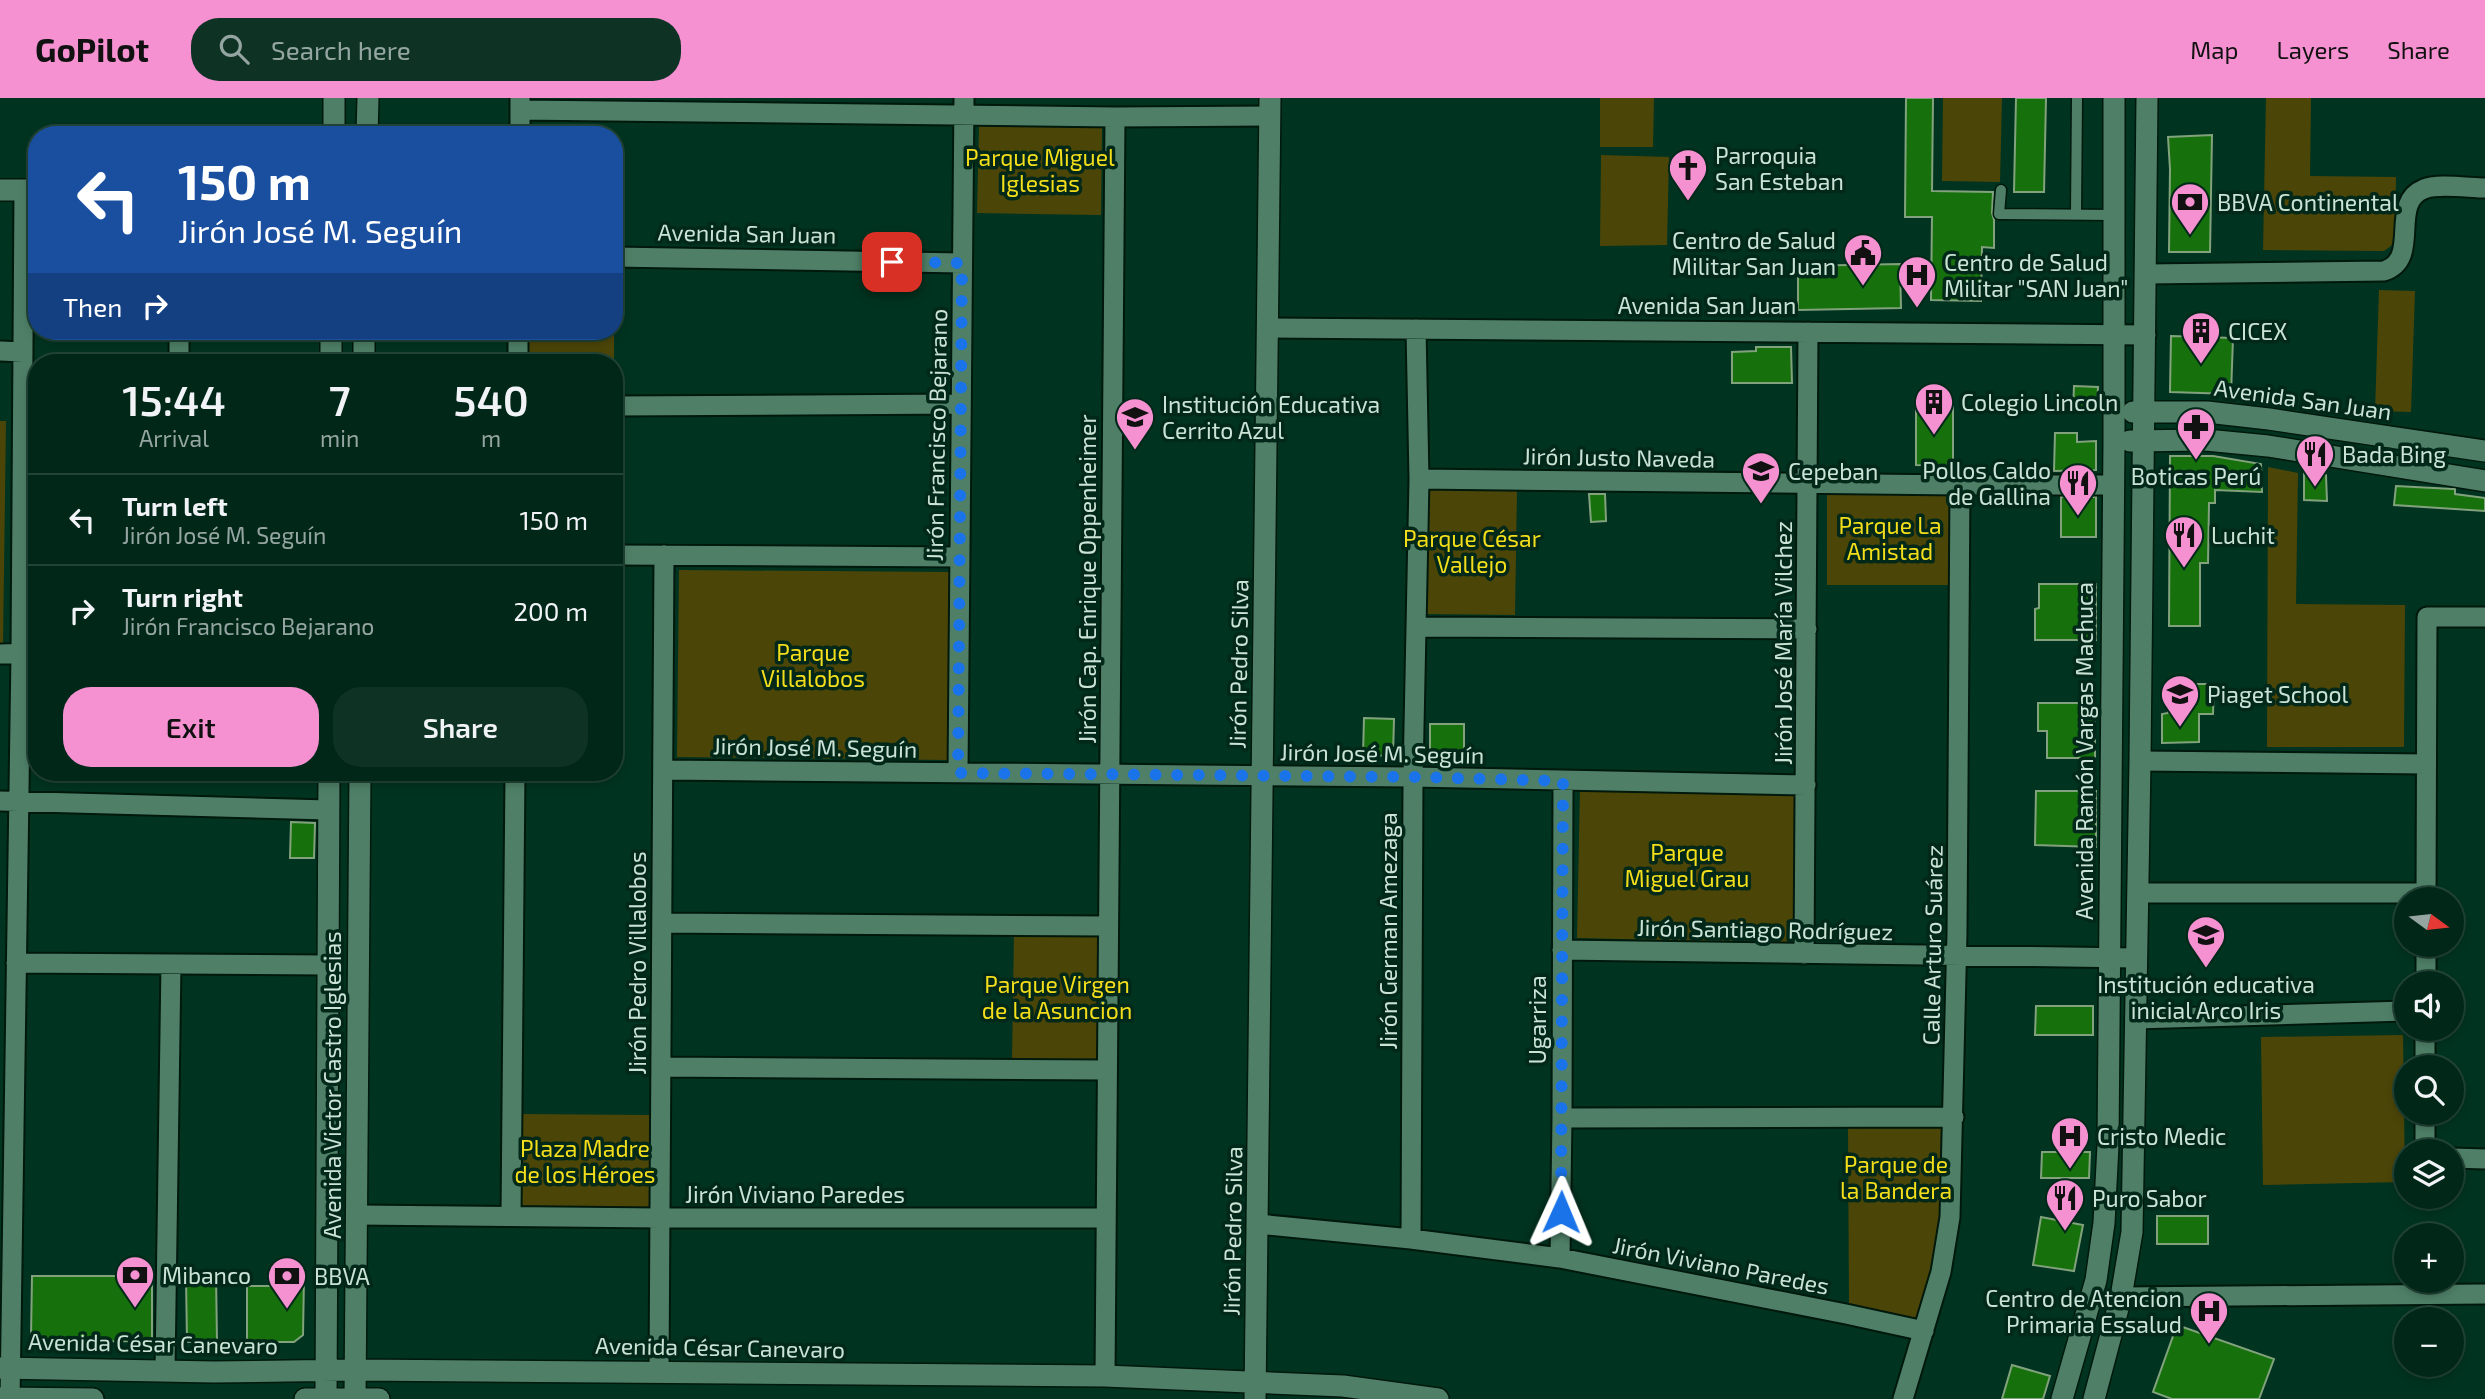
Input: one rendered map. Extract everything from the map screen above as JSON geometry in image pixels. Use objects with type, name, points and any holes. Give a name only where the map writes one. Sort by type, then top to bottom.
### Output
[{"type":"main road","points":[[334,98],[334,126]]},
{"type":"main road","points":[[367,126],[368,98]]},
{"type":"main road","name":"Avenida Ramón Vargas Machuca","points":[[2062,1399],[2096,1280],[2104,1223],[2108,1145],[2114,98]]},
{"type":"main road","points":[[2094,1399],[2121,1297],[2132,1232],[2147,274],[2147,98]]},
{"type":"main road","name":"Jirón Pedro Silva","points":[[1256,1391],[1270,107]]},
{"type":"main road","points":[[0,190],[28,190]]},
{"type":"main road","name":"Avenida San Juan","points":[[2114,412],[2207,412],[2485,452]]},
{"type":"main road","points":[[2114,441],[2206,440],[2268,446],[2485,481]]},
{"type":"main road","name":"Avenida Victor Castro Iglesias","points":[[326,1399],[328,781]]},
{"type":"main road","name":"Avenida Victor Castro Iglesias","points":[[355,1399],[360,781]]},
{"type":"main road","name":"Avenida César Canevaro","points":[[5,1368],[1105,1376],[1256,1391],[1343,1386],[1438,1399]]},
{"type":"main road","points":[[0,1398],[93,1399]]},
{"type":"main road","points":[[305,1399],[379,1399]]},
{"type":"street","points":[[520,126],[520,104],[964,107],[1115,117],[1270,107]]},
{"type":"street","name":"Jirón Francisco Bejarano","points":[[958,773],[964,107]]},
{"type":"street","name":"Jirón Cap. Enrique Oppenheimer","points":[[1105,1376],[1115,117]]},
{"type":"street","points":[[2147,274],[2384,271],[2394,268],[2400,260],[2406,210],[2415,194],[2427,187],[2485,188]]},
{"type":"street","points":[[28,236],[23,352],[28,604]]},
{"type":"street","name":"Avenida San Juan","points":[[623,257],[962,263]]},
{"type":"street","name":"Avenida San Juan","points":[[1268,328],[2146,335]]},
{"type":"street","name":"Jirón German Amezaga","points":[[1411,1239],[1413,777],[1419,479],[1416,330]]},
{"type":"street","name":"Jirón José María Vilchez","points":[[1804,954],[1808,332]]},
{"type":"street","points":[[0,351],[23,352]]},
{"type":"street","points":[[623,406],[961,404]]},
{"type":"street","name":"Jirón Justo Naveda","points":[[1419,479],[2112,485]]},
{"type":"street","name":"Calle Arturo Suárez","points":[[1903,1399],[1947,1243],[1954,1117],[1959,485]]},
{"type":"street","points":[[623,555],[960,556]]},
{"type":"street","name":"Jirón Pedro Villalobos","points":[[659,1372],[664,555]]},
{"type":"street","points":[[2426,887],[2427,617],[2485,617]]},
{"type":"street","points":[[1416,628],[1807,629]]},
{"type":"street","points":[[0,654],[28,654]]},
{"type":"street","points":[[10,1399],[5,1368],[16,963],[9,801],[28,661]]},
{"type":"street","points":[[2140,761],[2426,764]]},
{"type":"street","name":"Jirón José M. Seguín","points":[[663,770],[1263,775],[1806,785]]},
{"type":"street","points":[[511,1216],[515,781]]},
{"type":"street","name":"Ugarriza","points":[[1560,1258],[1563,781]]},
{"type":"street","points":[[9,801],[328,810]]},
{"type":"street","points":[[2138,893],[2394,896]]},
{"type":"street","points":[[662,923],[1108,926]]},
{"type":"street","name":"Jirón Santiago Rodríguez","points":[[1562,950],[2136,958]]},
{"type":"street","points":[[16,963],[328,965]]},
{"type":"street","points":[[165,1370],[171,964]]},
{"type":"street","points":[[2135,1019],[2394,1011]]},
{"type":"street","points":[[661,1067],[1107,1070]]},
{"type":"street","points":[[1562,1118],[1954,1117]]},
{"type":"street","points":[[2464,1158],[2485,1159]]},
{"type":"street","name":"Jirón Viviano Paredes","points":[[358,1214],[660,1219],[1106,1219]]},
{"type":"street","name":"Jirón Viviano Paredes","points":[[1258,1224],[1411,1239],[1560,1258],[1924,1331]]},
{"type":"street","points":[[2121,1297],[2485,1294]]},
{"type":"lane","points":[[2076,214],[2077,98]]},
{"type":"lane","points":[[2001,190],[1999,214],[2114,215]]},
{"type":"green space","points":[[1600,98],[1654,98],[1653,147],[1600,147]]},
{"type":"green space","points":[[1943,98],[2002,98],[2000,182],[1942,181]]},
{"type":"green space","points":[[2266,98],[2311,98],[2310,176],[2396,177],[2395,237],[2391,246],[2384,251],[2263,250]]},
{"type":"green space","name":"Parque Miguel Iglesias","points":[[979,126],[1102,128],[1101,215],[977,213]]},
{"type":"green space","points":[[1601,155],[1669,157],[1667,245],[1600,246]]},
{"type":"green space","points":[[2379,290],[2415,291],[2411,412],[2375,411]]},
{"type":"green space","points":[[526,340],[614,340],[614,354],[526,354]]},
{"type":"green space","points":[[0,421],[6,421],[3,644],[0,644]]},
{"type":"green space","points":[[2268,467],[2298,473],[2296,604],[2405,605],[2404,747],[2267,747]]},
{"type":"green space","name":"Parque César Vallejo","points":[[1428,489],[1517,489],[1515,615],[1427,614]]},
{"type":"green space","name":"Parque La Amistad","points":[[1952,491],[1952,585],[1827,585],[1827,492]]},
{"type":"green space","name":"Parque Villalobos","points":[[679,570],[950,572],[948,760],[677,757]]},
{"type":"green space","name":"Parque Miguel Grau","points":[[1580,788],[1797,793],[1793,943],[1577,938]]},
{"type":"green space","name":"Parque Virgen de la Asuncion","points":[[1014,934],[1101,935],[1099,1061],[1012,1060]]},
{"type":"green space","points":[[2394,1035],[2394,1041],[2403,1041],[2403,1055],[2394,1055],[2394,1125],[2404,1125],[2404,1139],[2394,1139],[2394,1182],[2263,1185],[2261,1037]]},
{"type":"green space","name":"Plaza Madre de los Héroes","points":[[521,1114],[650,1115],[649,1208],[520,1207]]},
{"type":"green space","name":"Parque de la Bandera","points":[[1848,1127],[1947,1127],[1946,1214],[1934,1272],[1917,1324],[1849,1305]]},
{"type":"building","points":[[1906,98],[1933,98],[1932,191],[1993,192],[1994,248],[1982,247],[1981,301],[1931,300],[1932,217],[1905,217]]},
{"type":"building","points":[[2016,98],[2046,98],[2044,192],[2014,192]]},
{"type":"building","points":[[2212,135],[2210,252],[2169,252],[2168,137]]},
{"type":"building","name":"Centro de Salud Militar San Juan","points":[[1900,264],[1901,308],[1798,310],[1798,266]]},
{"type":"building","name":"CICEX","points":[[2171,336],[2233,338],[2231,394],[2170,392]]},
{"type":"building","points":[[1756,347],[1791,347],[1792,383],[1732,383],[1732,352],[1756,351]]},
{"type":"building","points":[[2074,386],[2098,387],[2097,411],[2073,410]]},
{"type":"building","name":"Colegio Lincoln","points":[[1916,405],[1953,406],[1953,466],[1916,465]]},
{"type":"building","points":[[2055,433],[2077,433],[2077,442],[2096,441],[2096,470],[2054,471]]},
{"type":"building","points":[[2170,456],[2213,456],[2261,464],[2262,492],[2215,490],[2215,503],[2209,503],[2208,563],[2200,563],[2200,626],[2169,626]]},
{"type":"building","name":"Bada Bing","points":[[2304,471],[2326,475],[2327,501],[2304,500]]},
{"type":"building","points":[[2396,486],[2455,489],[2455,494],[2485,498],[2485,511],[2394,505]]},
{"type":"building","points":[[1589,494],[1605,494],[1606,521],[1591,522]]},
{"type":"building","name":"Pollos Caldo de Gallina","points":[[2061,497],[2096,497],[2096,537],[2061,537]]},
{"type":"building","points":[[2039,584],[2096,584],[2096,640],[2035,640],[2035,609],[2039,608]]},
{"type":"building","points":[[2185,684],[2214,684],[2213,714],[2199,714],[2199,742],[2162,743],[2162,714],[2168,713],[2169,691],[2185,691]]},
{"type":"building","points":[[2038,703],[2095,703],[2095,758],[2047,758],[2047,731],[2038,731]]},
{"type":"building","points":[[1364,718],[1394,719],[1393,756],[1363,755]]},
{"type":"building","points":[[1430,724],[1464,724],[1464,758],[1430,759]]},
{"type":"building","points":[[2036,791],[2096,791],[2096,847],[2035,845]]},
{"type":"building","points":[[291,822],[315,823],[314,858],[290,858]]},
{"type":"building","points":[[2036,1006],[2093,1006],[2093,1035],[2035,1035]]},
{"type":"building","points":[[2042,1152],[2090,1152],[2089,1178],[2041,1178]]},
{"type":"building","points":[[2157,1216],[2208,1216],[2208,1244],[2157,1244]]},
{"type":"building","points":[[2041,1217],[2083,1225],[2074,1271],[2033,1265]]},
{"type":"building","points":[[32,1276],[152,1276],[152,1341],[37,1342],[31,1337]]},
{"type":"building","points":[[216,1276],[217,1341],[187,1342],[186,1277]]},
{"type":"building","name":"BBVA","points":[[271,1277],[304,1277],[303,1335],[294,1342],[247,1342],[247,1286],[271,1286]]},
{"type":"building","points":[[2177,1325],[2274,1359],[2259,1399],[2172,1399],[2153,1392]]},
{"type":"building","points":[[2012,1365],[2050,1376],[2043,1399],[2002,1399]]},
{"type":"place","name":"Parroquia San Esteban","points":[[1688,202]]},
{"type":"place","name":"BBVA Continental","points":[[2190,236]]},
{"type":"place","name":"Centro de Salud Militar San Juan","points":[[1863,287]]},
{"type":"place","name":"Centro de Salud Militar \"SAN Juan\"","points":[[1917,309]]},
{"type":"place","name":"CICEX","points":[[2201,365]]},
{"type":"place","name":"Colegio Lincoln","points":[[1934,436]]},
{"type":"place","name":"Institución Educativa Cerrito Azul","points":[[1135,451]]},
{"type":"place","name":"Boticas Perú","points":[[2196,461]]},
{"type":"place","name":"Bada Bing","points":[[2315,488]]},
{"type":"place","name":"Cepeban","points":[[1761,505]]},
{"type":"place","name":"Pollos Caldo de Gallina","points":[[2078,517]]},
{"type":"place","name":"Luchit","points":[[2184,569]]},
{"type":"place","name":"Piaget School","points":[[2180,728]]},
{"type":"place","name":"Institución educativa inicial Arco Iris","points":[[2206,969]]},
{"type":"place","name":"Cristo Medic","points":[[2070,1170]]},
{"type":"place","name":"Puro Sabor","points":[[2065,1232]]},
{"type":"place","name":"Mibanco","points":[[135,1309]]},
{"type":"place","name":"BBVA","points":[[287,1310]]},
{"type":"place","name":"Centro de Atencion Primaria Essalud","points":[[2209,1345]]},
{"type":"route","points":[[892,262],[962,263],[958,773],[1563,781],[1561,1212]]}]
